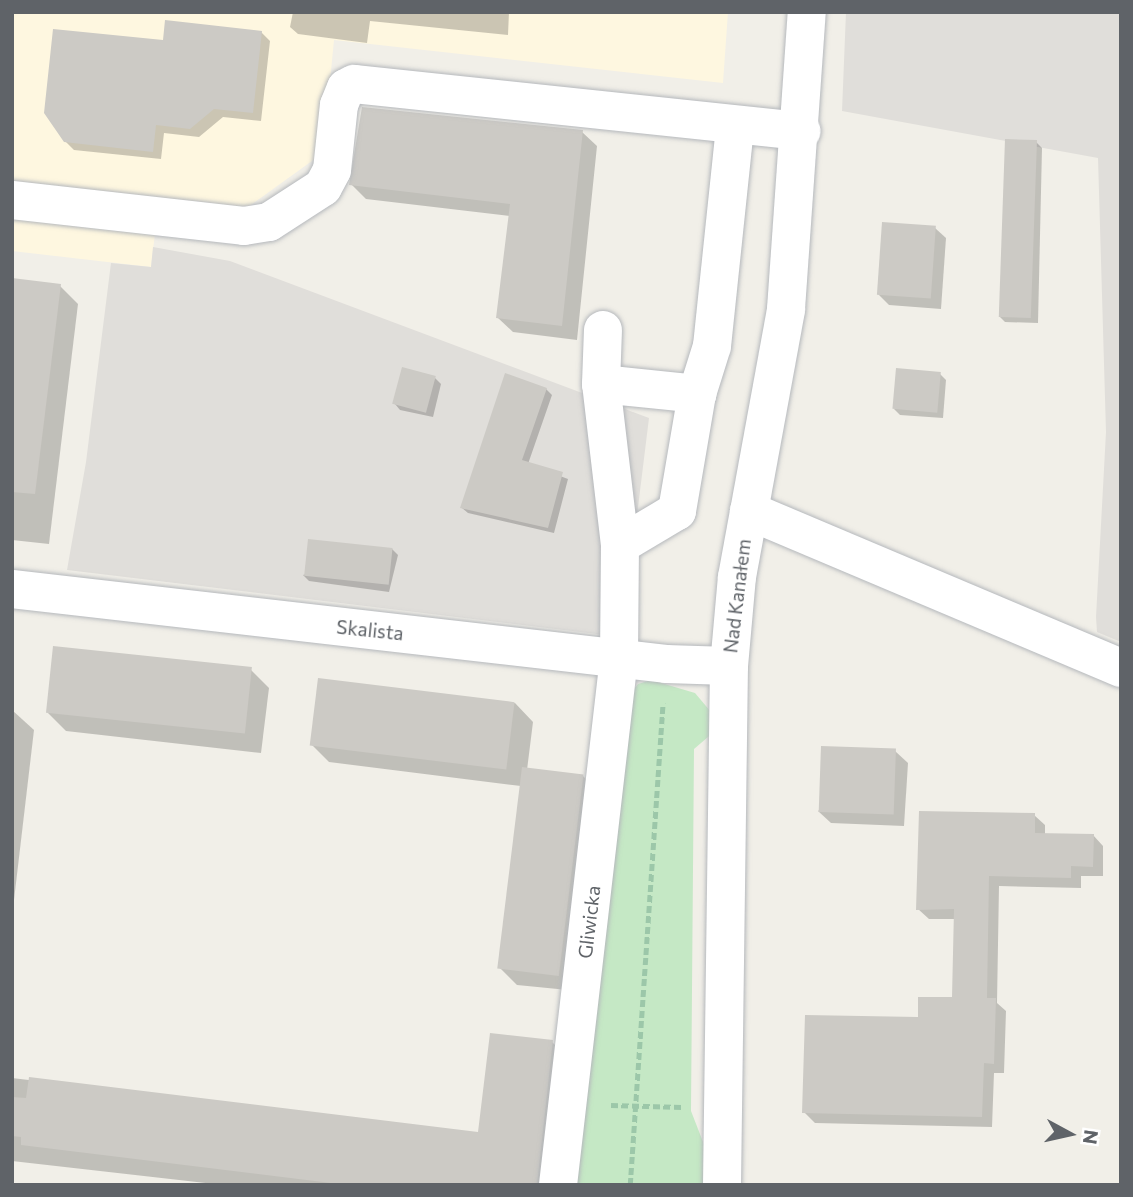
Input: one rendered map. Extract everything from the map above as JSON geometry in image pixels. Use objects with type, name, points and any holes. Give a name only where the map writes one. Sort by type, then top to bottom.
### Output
[{"type":"street","name":"Nad Kanałem","points":[[722,1185],[729,666],[737,577],[786,309],[802,131],[807,12]]},
{"type":"street","points":[[12,200],[244,226],[269,222],[323,187],[332,170],[339,105],[346,88],[354,84],[734,126],[802,131]]},
{"type":"street","points":[[620,545],[677,511],[697,394],[712,346],[734,126]]},
{"type":"street","name":"Gliwicka","points":[[558,1185],[619,659],[620,545],[601,384],[603,330]]},
{"type":"street","points":[[601,384],[697,394]]},
{"type":"street","points":[[749,510],[1121,668]]},
{"type":"street","name":"Skalista","points":[[12,589],[619,659],[729,666]]},
{"type":"path","points":[[630,1185],[666,664]]},
{"type":"path","points":[[568,1103],[723,1108]]},
{"type":"shaded area","points":[[12,12],[728,12],[723,83],[334,40],[323,153],[244,210],[159,200],[151,267],[12,251]]},
{"type":"shaded area","points":[[846,12],[1121,12],[1121,642],[1097,632],[1096,617],[1106,432],[1098,158],[842,111]]},
{"type":"shaded area","points":[[153,247],[230,261],[649,418],[622,637],[67,570],[86,462],[111,263],[151,267]]},
{"type":"green space","points":[[651,680],[695,693],[711,712],[715,731],[694,749],[691,1111],[712,1165],[712,1185],[575,1185],[631,693],[638,684]]},
{"type":"building","points":[[165,20],[262,31],[253,113],[214,109],[190,129],[156,125],[153,152],[64,142],[44,113],[53,29],[163,40]]},
{"type":"building","points":[[362,107],[583,130],[562,326],[496,318],[510,204],[349,185]]},
{"type":"building","points":[[1005,139],[1037,140],[1031,318],[999,317]]},
{"type":"building","points":[[882,222],[936,226],[931,299],[877,295]]},
{"type":"building","points":[[12,278],[61,284],[35,494],[12,492]]},
{"type":"building","points":[[402,367],[436,376],[426,413],[392,404]]},
{"type":"building","points":[[896,368],[941,372],[937,413],[892,409]]},
{"type":"building","points":[[505,373],[547,388],[522,460],[563,472],[548,528],[460,508]]},
{"type":"building","points":[[308,539],[393,548],[389,585],[304,576]]},
{"type":"building","points":[[53,646],[252,667],[245,734],[46,713]]},
{"type":"building","points":[[318,678],[515,702],[506,770],[310,745]]},
{"type":"building","points":[[821,746],[896,749],[894,815],[819,812]]},
{"type":"building","points":[[522,767],[584,775],[559,976],[497,968]]},
{"type":"building","points":[[919,811],[1035,813],[1035,833],[1094,834],[1093,867],[1071,866],[1071,878],[989,876],[987,998],[996,998],[994,1064],[984,1063],[982,1117],[802,1113],[805,1015],[918,1017],[918,997],[952,997],[954,909],[916,910]]},
{"type":"building","points":[[490,1033],[553,1040],[537,1185],[347,1185],[21,1145],[21,1137],[12,1136],[12,1097],[26,1098],[29,1077],[478,1132]]}]
